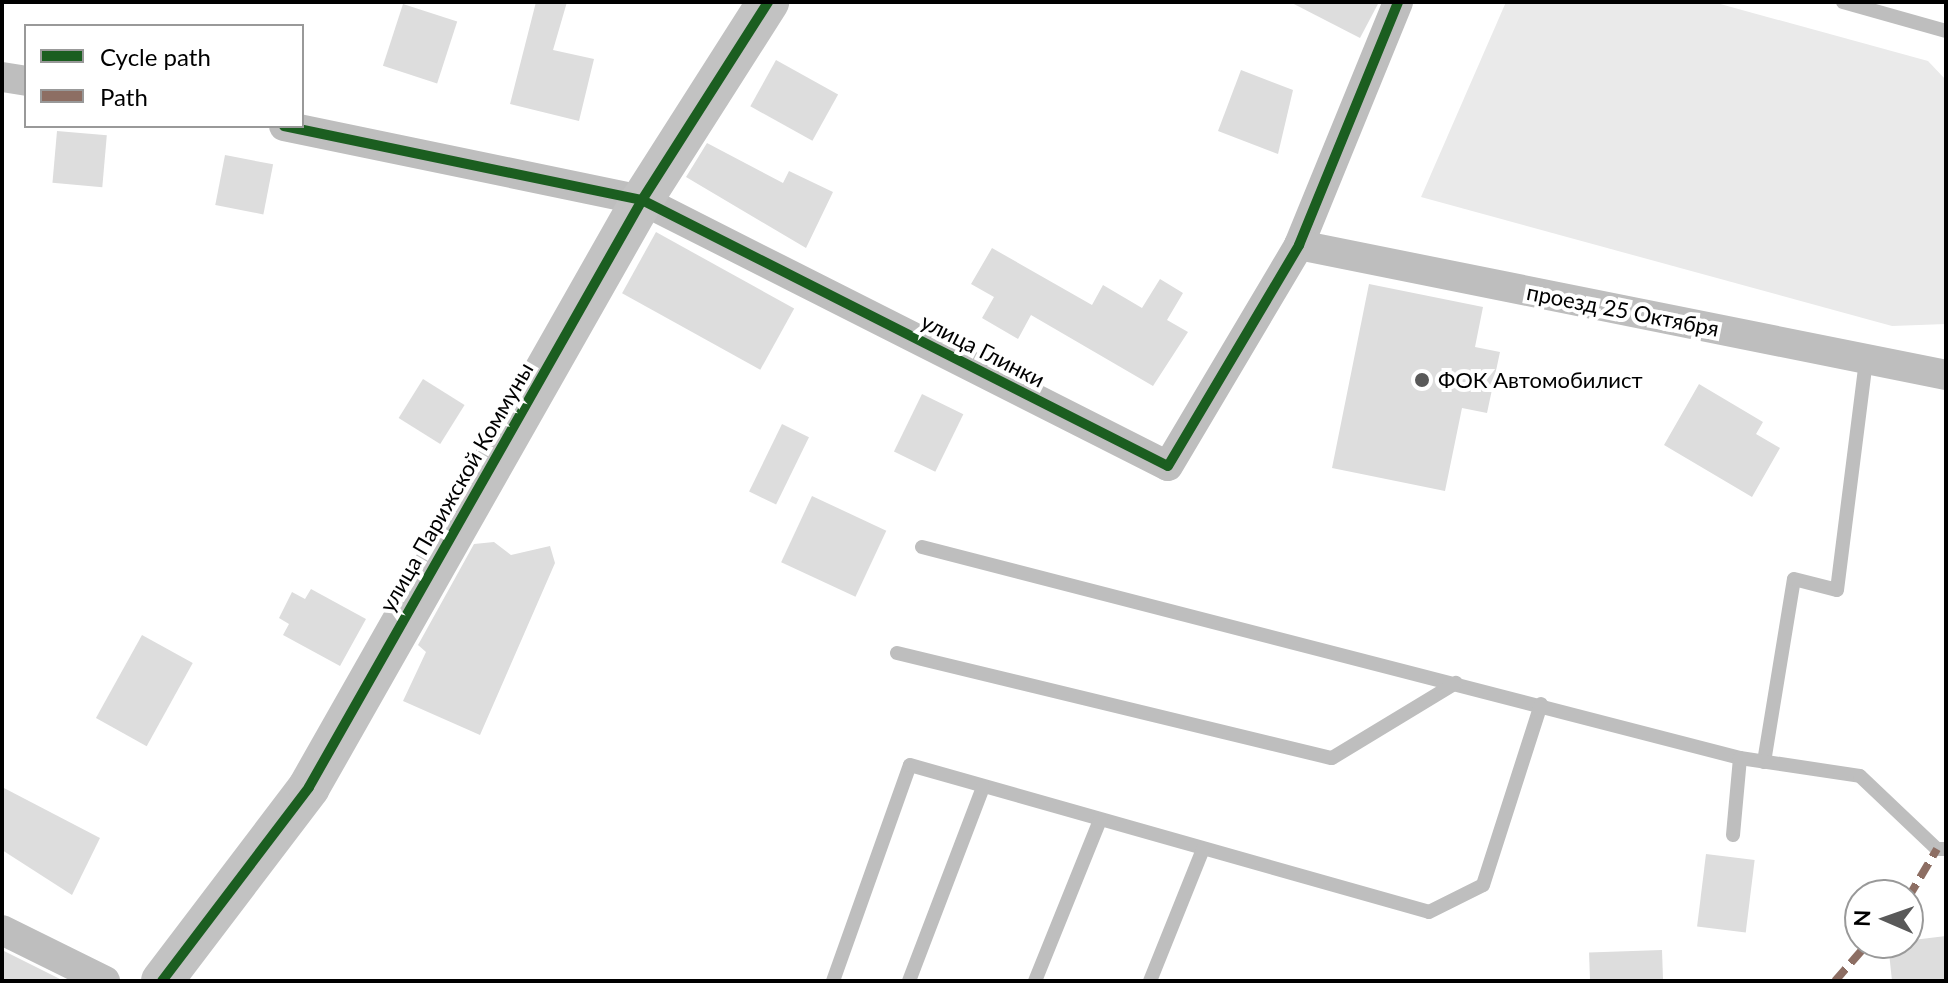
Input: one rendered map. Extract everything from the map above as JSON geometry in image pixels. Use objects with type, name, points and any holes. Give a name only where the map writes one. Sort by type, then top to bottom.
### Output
[{"type":"street","name":"улица Парижской Коммуны","points":[[162,981],[309,787],[642,200],[768,2]]},
{"type":"street","name":"улица Глинки","points":[[294,128],[642,200],[1168,466],[1299,245],[1398,2]]},
{"type":"street","points":[[2,77],[24,81]]},
{"type":"street","name":"проезд 25 Октября","points":[[1299,245],[1946,375]]},
{"type":"street","points":[[2,930],[105,981]]},
{"type":"lane","points":[[1843,2],[1946,31]]},
{"type":"lane","points":[[1764,762],[1794,579],[1837,590],[1866,359]]},
{"type":"lane","points":[[922,547],[1541,704],[1740,758],[1860,776],[1937,849],[1946,849]]},
{"type":"lane","points":[[897,653],[1332,758],[1456,683]]},
{"type":"lane","points":[[833,981],[910,765],[1429,912],[1483,885],[1541,704]]},
{"type":"lane","points":[[1733,835],[1740,758]]},
{"type":"lane","points":[[909,981],[983,787]]},
{"type":"lane","points":[[1035,981],[1100,820]]},
{"type":"lane","points":[[1150,981],[1203,849]]},
{"type":"shaded area","points":[[1506,2],[1713,2],[1928,61],[1946,80],[1946,324],[1892,326],[1421,197]]},
{"type":"building","points":[[536,2],[567,2],[553,50],[594,59],[579,121],[510,104]]},
{"type":"building","points":[[1290,2],[1379,2],[1360,38]]},
{"type":"building","points":[[403,4],[457,22],[437,83],[383,66]]},
{"type":"building","points":[[776,60],[838,94],[812,141],[750,106]]},
{"type":"building","points":[[1241,70],[1293,90],[1278,154],[1218,131]]},
{"type":"building","points":[[57,131],[107,135],[102,187],[52,183]]},
{"type":"building","points":[[707,143],[783,183],[789,171],[833,192],[806,248],[686,177]]},
{"type":"building","points":[[225,155],[273,164],[263,214],[215,205]]},
{"type":"building","points":[[656,232],[794,309],[760,370],[622,293]]},
{"type":"building","points":[[992,248],[1092,305],[1103,285],[1142,308],[1160,279],[1183,293],[1167,320],[1188,332],[1153,386],[1031,315],[1018,339],[982,318],[994,297],[971,284]]},
{"type":"building","name":"ФОК Автомобилист","points":[[1369,284],[1483,307],[1475,347],[1500,352],[1487,413],[1462,408],[1445,491],[1332,468]]},
{"type":"building","points":[[423,379],[465,405],[440,444],[399,418]]},
{"type":"building","points":[[1699,384],[1763,422],[1756,434],[1780,448],[1752,497],[1664,445]]},
{"type":"building","points":[[922,394],[963,414],[935,472],[894,452]]},
{"type":"building","points":[[782,424],[809,437],[776,505],[749,491]]},
{"type":"building","points":[[812,496],[886,531],[855,597],[781,562]]},
{"type":"building","points":[[494,542],[511,555],[550,546],[555,563],[480,735],[403,701],[426,652],[418,645],[474,544]]},
{"type":"building","points":[[311,589],[366,619],[340,666],[283,635],[289,624],[279,618],[292,592],[305,599]]},
{"type":"building","points":[[142,635],[193,663],[147,746],[96,718]]},
{"type":"building","points":[[2,787],[100,838],[72,895],[2,850]]},
{"type":"building","points":[[1706,854],[1755,860],[1746,932],[1697,926]]},
{"type":"building","points":[[1946,936],[1946,981],[1892,981],[1890,959],[1924,959],[1924,939]]},
{"type":"building","points":[[2,950],[64,981],[2,981]]},
{"type":"building","points":[[1662,950],[1663,981],[1590,981],[1589,953]]},
{"type":"marked path","points":[[1919,879],[1937,849]]},
{"type":"marked path","points":[[1835,981],[1854,959]]},
{"type":"cycle path","points":[[162,981],[309,787],[642,200],[768,2]]},
{"type":"cycle path","points":[[294,128],[642,200],[1168,466],[1299,245],[1398,2]]},
{"type":"place","name":"ФОК Автомобилист","points":[[1422,380]]}]
